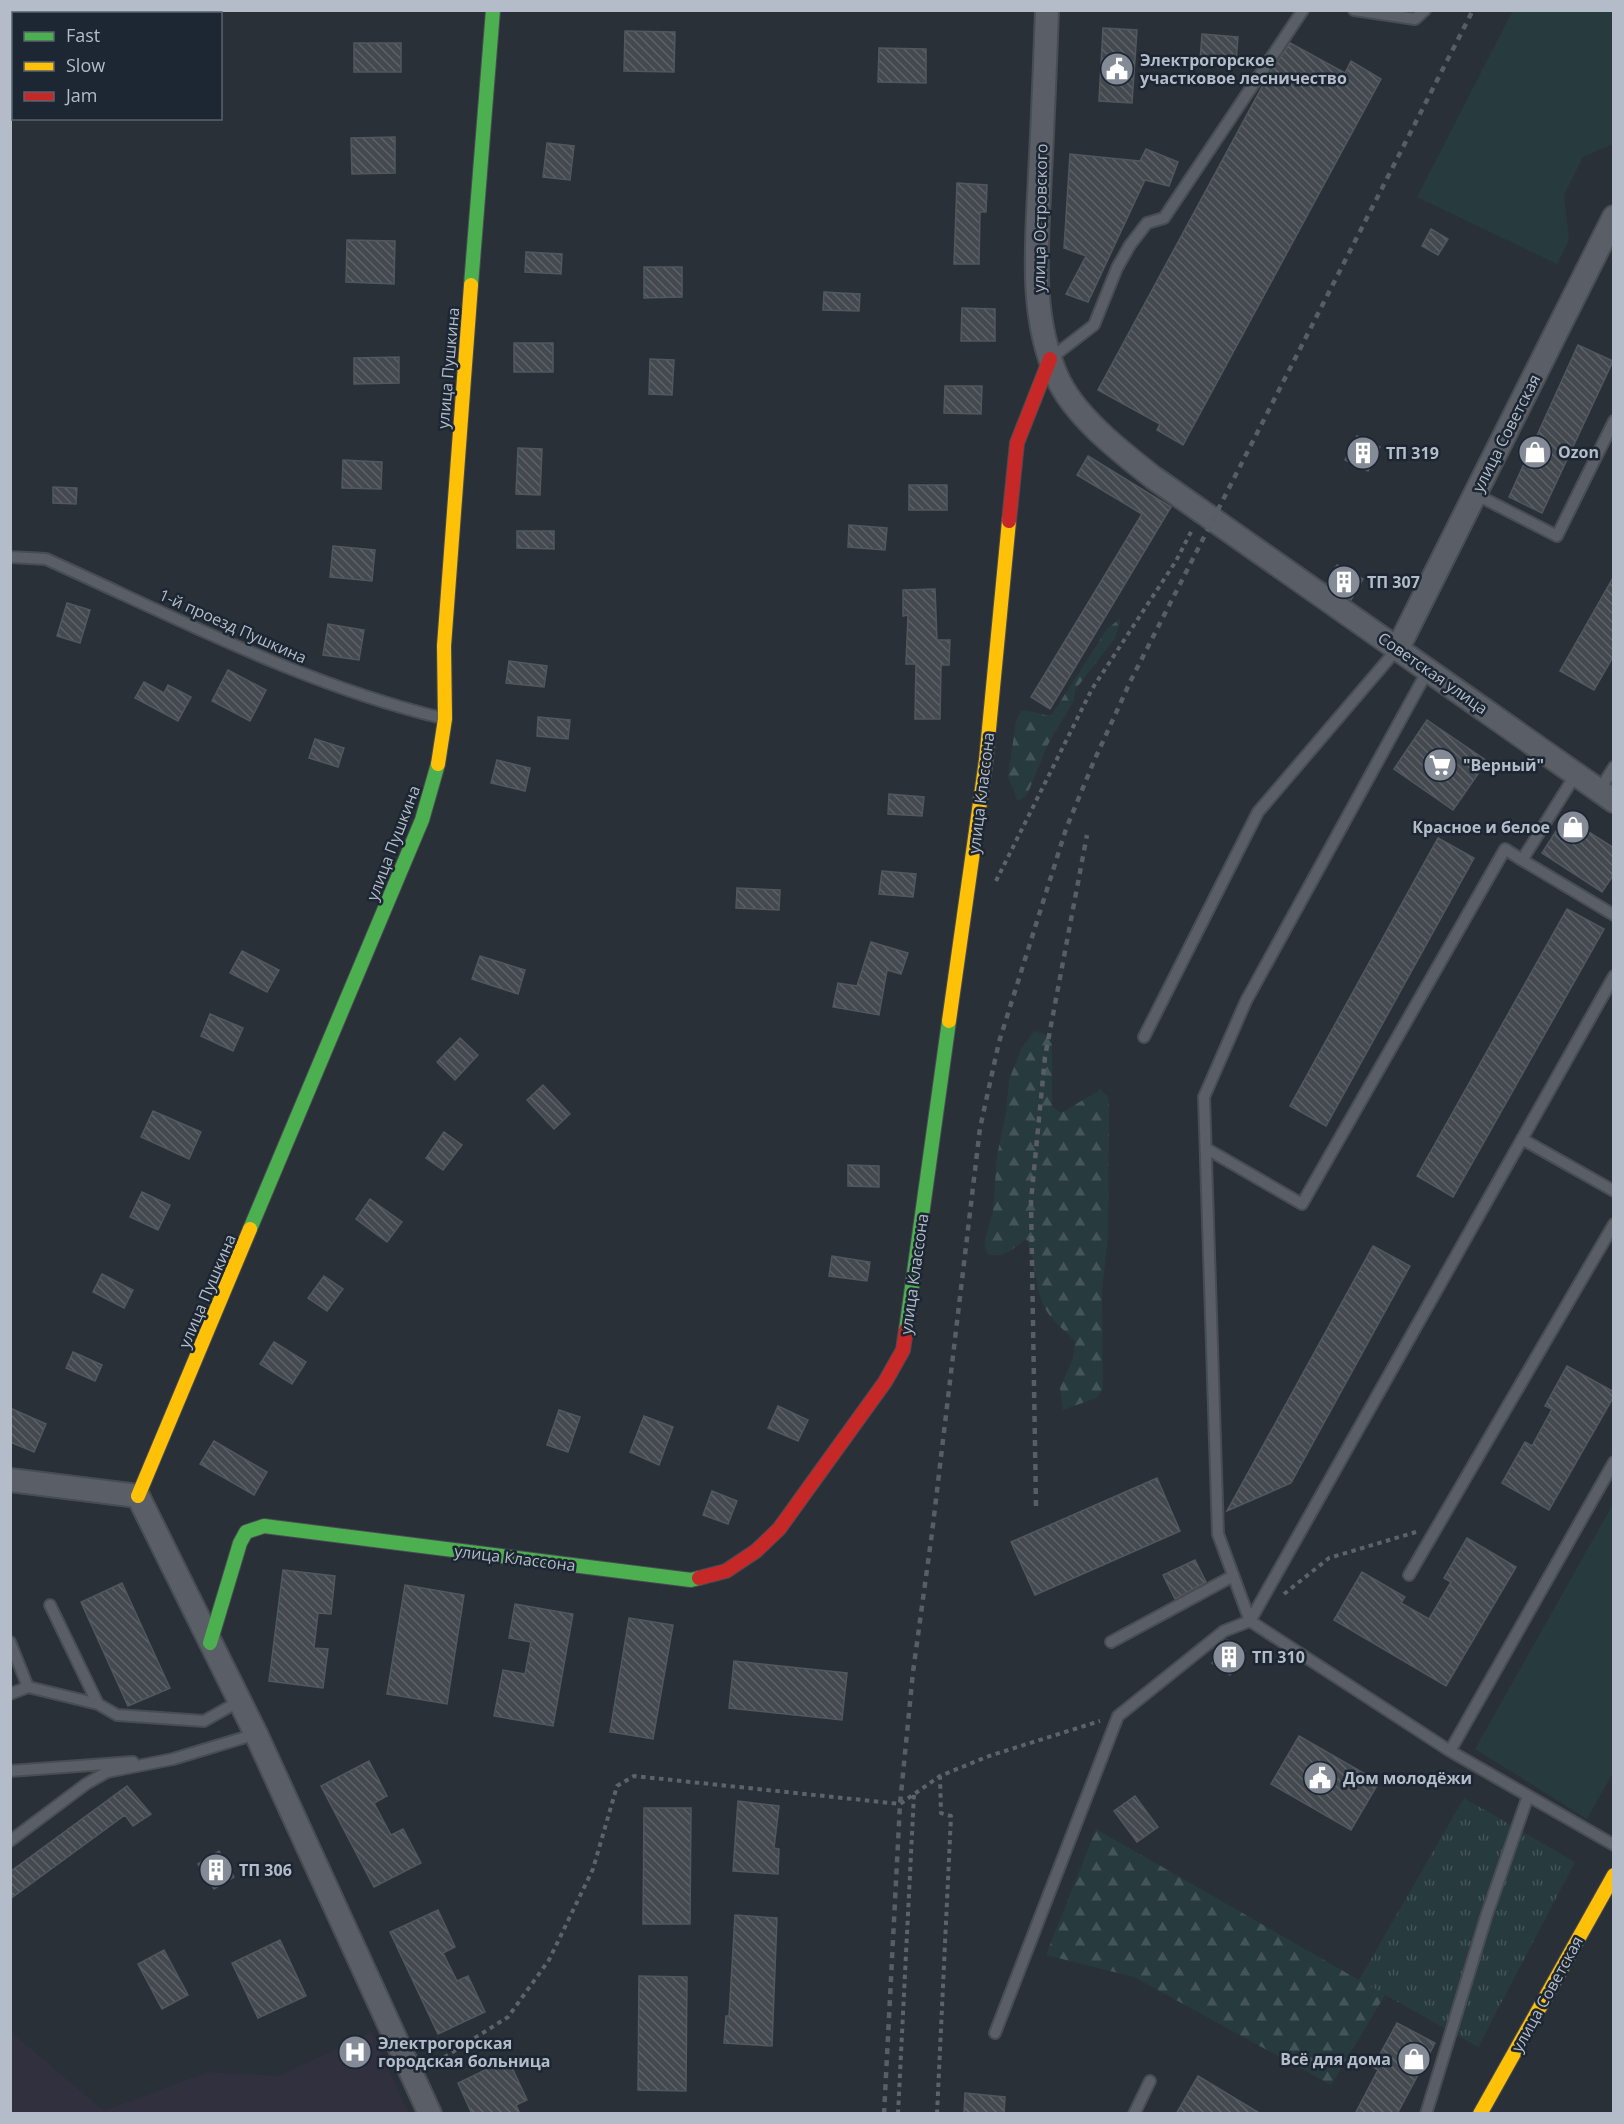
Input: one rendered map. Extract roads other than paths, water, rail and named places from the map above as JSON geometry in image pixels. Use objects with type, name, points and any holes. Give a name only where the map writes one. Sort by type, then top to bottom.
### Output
[{"type":"street","name":"улица Пушкина","points":[[138,1496],[422,820],[437,769],[445,719],[444,646],[456,465],[493,10]]},
{"type":"street","name":"улица Островского","points":[[1047,10],[1036,267],[1040,315],[1050,359],[1057,378],[1071,402],[1121,452],[1201,513],[1253,546]]},
{"type":"street","name":"улица Советская","points":[[1398,648],[1614,217]]},
{"type":"street","name":"улица Классона","points":[[210,1643],[240,1543],[246,1532],[264,1526],[691,1580],[726,1571],[756,1551],[779,1529],[885,1382],[903,1350],[986,760],[1017,443],[1050,359]]},
{"type":"street","name":"Советская улица","points":[[1253,546],[1606,796]]},
{"type":"street","points":[[10,1480],[138,1496],[238,1702],[256,1734],[430,2114]]},
{"type":"street","name":"улица Советская","points":[[1480,2114],[1613,1878]]},
{"type":"lane","points":[[1050,359],[1094,325],[1117,268],[1130,245],[1147,223],[1164,218],[1303,10]]},
{"type":"lane","points":[[1354,10],[1414,19],[1425,10]]},
{"type":"lane","points":[[1475,494],[1557,536],[1614,422]]},
{"type":"lane","name":"1-й проезд Пушкина","points":[[10,557],[46,559],[296,671],[414,712],[445,719]]},
{"type":"lane","points":[[1144,1037],[1258,812],[1398,648]]},
{"type":"lane","points":[[1428,670],[1246,1001],[1204,1097],[1218,1534],[1250,1621],[1450,1751],[1614,1845]]},
{"type":"lane","points":[[1606,796],[1614,767]]},
{"type":"lane","points":[[1522,860],[1576,774]]},
{"type":"lane","points":[[1207,1149],[1302,1204],[1505,849],[1614,915]]},
{"type":"lane","points":[[995,2033],[1118,1716],[1224,1631],[1250,1621],[1614,976]]},
{"type":"lane","points":[[1522,1139],[1614,1191]]},
{"type":"lane","points":[[1409,1575],[1614,1224]]},
{"type":"lane","points":[[1450,1751],[1614,1462]]},
{"type":"lane","points":[[1111,1642],[1233,1576]]},
{"type":"lane","points":[[50,1605],[98,1704]]},
{"type":"lane","points":[[10,1642],[28,1687]]},
{"type":"lane","points":[[10,1694],[28,1687],[98,1704],[117,1714],[204,1721],[238,1702]]},
{"type":"lane","points":[[10,1841],[86,1784],[107,1772],[173,1759],[256,1734]]},
{"type":"lane","points":[[10,1771],[173,1759]]},
{"type":"lane","points":[[1427,2113],[1487,1914],[1528,1796]]},
{"type":"lane","points":[[1134,2114],[1150,2081]]},
{"type":"railway","points":[[884,2114],[900,1804],[913,1672],[932,1533],[980,1128],[999,1042],[1066,829],[1131,680],[1473,10]]},
{"type":"railway","points":[[1036,1506],[1031,1201],[1045,1057],[1087,835]]},
{"type":"place","name":"Электрогорское участковое лесничество","points":[[1117,69]]},
{"type":"place","name":"Ozon","points":[[1535,452]]},
{"type":"place","name":"ТП 319","points":[[1363,453]]},
{"type":"place","name":"ТП 307","points":[[1344,582]]},
{"type":"place","name":"\"Верный\"","points":[[1440,765]]},
{"type":"place","name":"Красное и белое","points":[[1573,827]]},
{"type":"place","name":"ТП 310","points":[[1229,1657]]},
{"type":"place","name":"Дом молодёжи","points":[[1320,1778]]},
{"type":"place","name":"ТП 306","points":[[216,1870]]},
{"type":"place","name":"Электрогорская городская больница","points":[[355,2052]]},
{"type":"place","name":"Всё для дома","points":[[1414,2059]]}]
